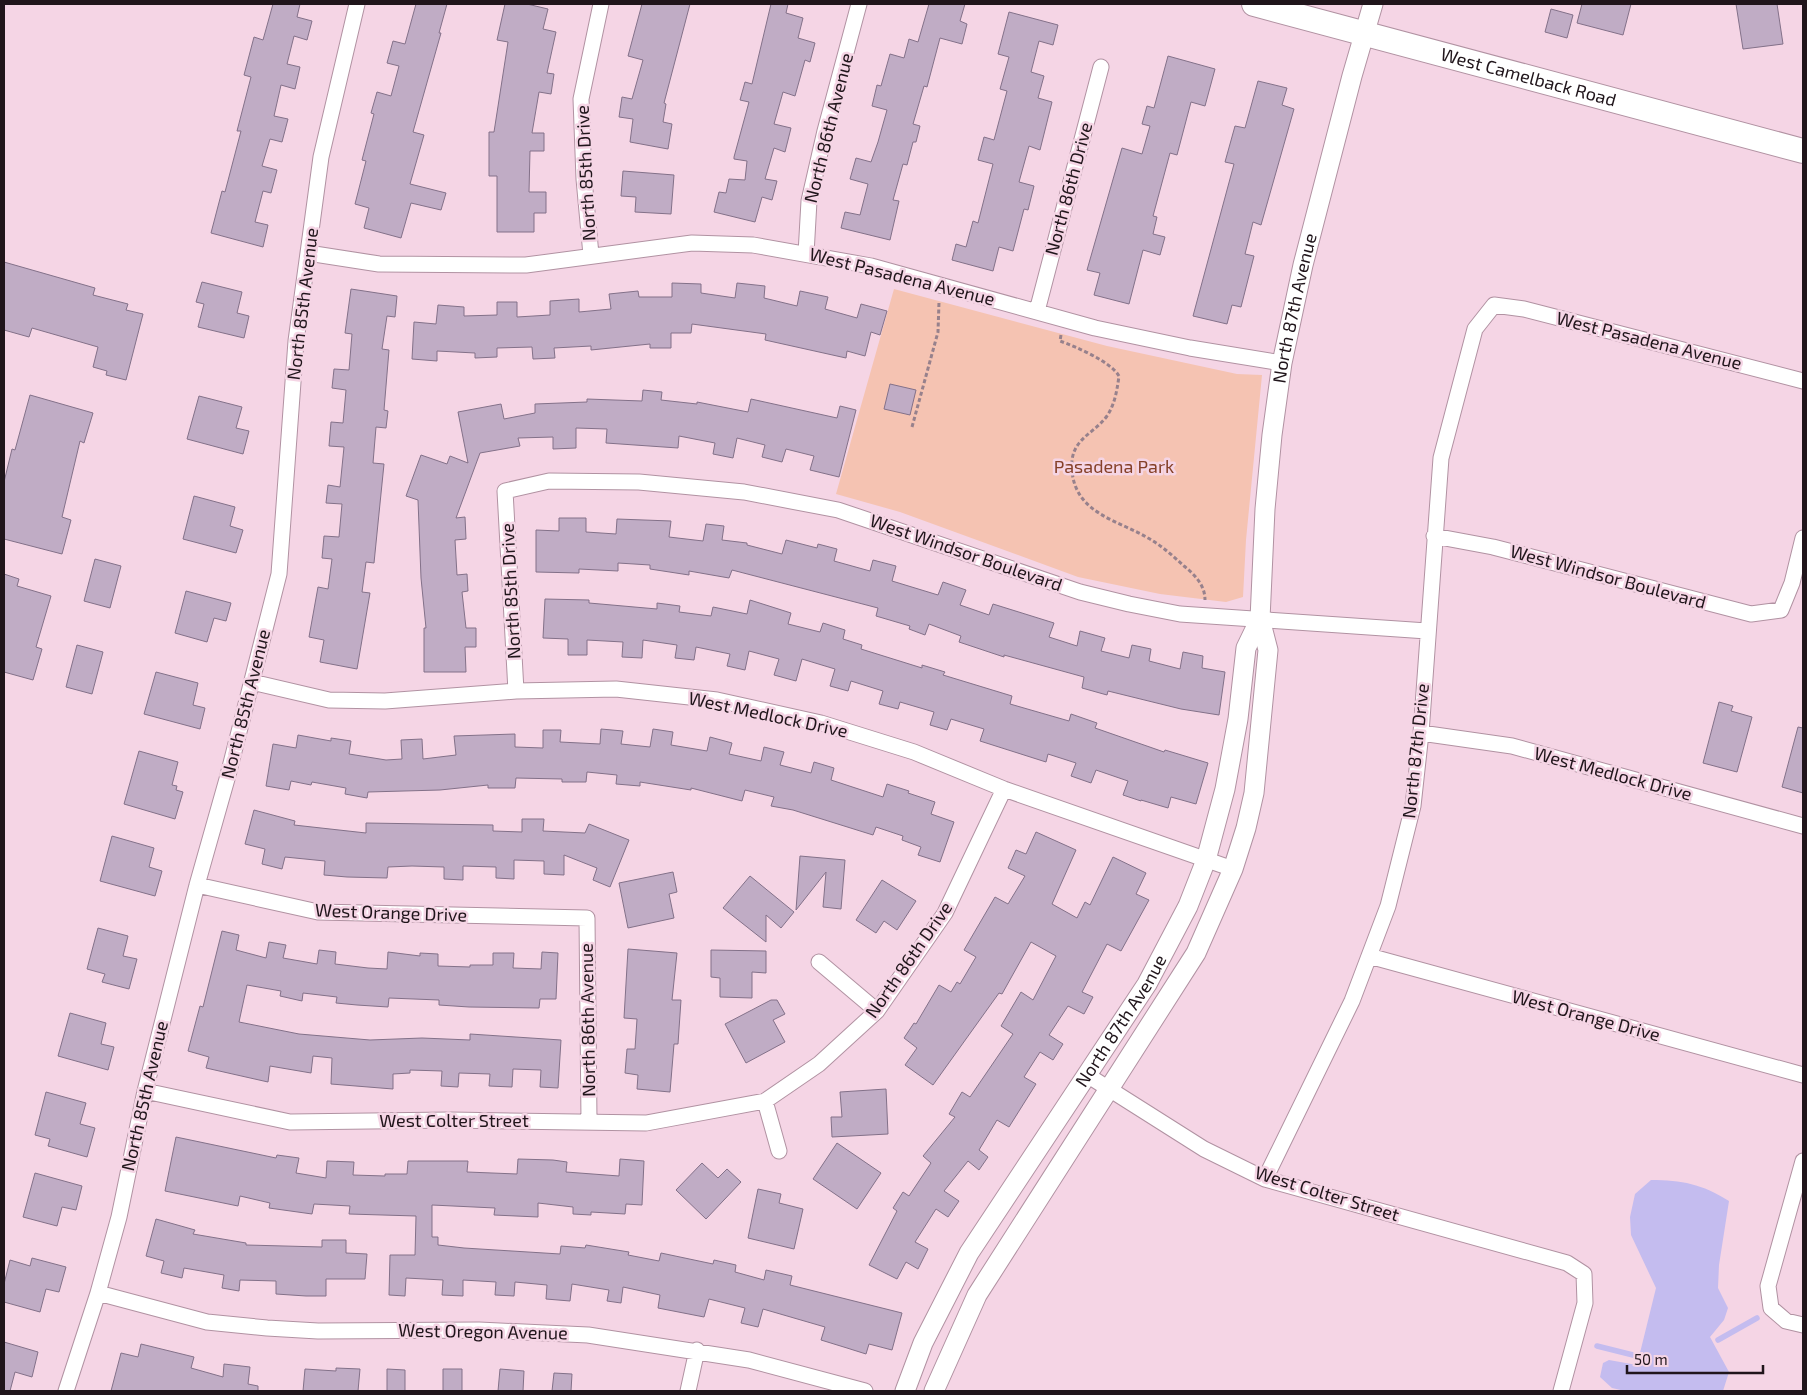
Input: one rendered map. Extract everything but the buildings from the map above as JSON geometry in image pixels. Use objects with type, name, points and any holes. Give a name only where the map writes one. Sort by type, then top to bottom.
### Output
[{"type":"main road","name":"West Camelback Road","points":[[1254,4],[1803,150]]},
{"type":"street","name":"North 85th Avenue","points":[[66,1391],[98,1293],[118,1217],[145,1091],[197,885],[228,779],[279,574],[296,341],[321,157],[357,4]]},
{"type":"street","name":"North 85th Drive","points":[[591,255],[584,179],[581,99],[601,4]]},
{"type":"street","name":"North 86th Avenue","points":[[806,254],[809,200],[825,131],[859,4]]},
{"type":"street","name":"North 87th Avenue","points":[[934,1391],[978,1294],[1196,954],[1233,869],[1254,793],[1261,732],[1268,650],[1260,620],[1265,509],[1272,435],[1282,364],[1304,265],[1373,4]]},
{"type":"street","name":"North 86th Drive","points":[[1037,310],[1101,67]]},
{"type":"street","name":"West Pasadena Avenue","points":[[308,253],[388,264],[526,265],[692,243],[753,245],[870,266],[1065,319],[1190,348],[1282,364]]},
{"type":"street","name":"West Pasadena Avenue","points":[[1494,305],[1524,309],[1803,381]]},
{"type":"street","name":"North 87th Drive","points":[[1265,1179],[1352,1001],[1388,906],[1413,806],[1421,734],[1441,458],[1475,329],[1494,305]]},
{"type":"street","name":"West Windsor Boulevard","points":[[505,491],[549,481],[639,482],[744,492],[838,510],[1080,592],[1129,604],[1180,614],[1428,630]]},
{"type":"street","name":"North 85th Drive","points":[[505,491],[516,691]]},
{"type":"street","name":"West Windsor Boulevard","points":[[1434,536],[1492,547],[1752,614],[1781,610],[1792,583],[1803,538]]},
{"type":"street","name":"North 87th Avenue","points":[[905,1391],[922,1343],[970,1253],[1147,984],[1170,944],[1188,906],[1206,860],[1225,789],[1238,718],[1246,648],[1260,620]]},
{"type":"street","name":"West Medlock Drive","points":[[252,682],[329,700],[385,701],[516,691],[616,689],[718,700],[821,722],[914,752],[1004,789],[1233,869]]},
{"type":"street","name":"West Medlock Drive","points":[[1421,734],[1512,746],[1803,826]]},
{"type":"street","name":"North 86th Drive","points":[[765,1101],[819,1064],[877,1011],[945,913],[1004,789]]},
{"type":"street","name":"West Orange Drive","points":[[197,885],[318,912],[587,918]]},
{"type":"street","name":"North 86th Avenue","points":[[587,918],[589,1121]]},
{"type":"street","name":"West Orange Drive","points":[[1369,956],[1803,1075]]},
{"type":"street","points":[[819,962],[877,1011]]},
{"type":"street","name":"West Colter Street","points":[[1087,1075],[1204,1149],[1265,1179],[1567,1263],[1584,1274],[1585,1303],[1560,1391]]},
{"type":"street","name":"West Colter Street","points":[[145,1091],[290,1122],[589,1121],[646,1123],[765,1101]]},
{"type":"street","points":[[765,1101],[779,1151]]},
{"type":"street","points":[[1803,1161],[1768,1286],[1771,1308],[1786,1321],[1803,1325]]},
{"type":"street","name":"West Oregon Avenue","points":[[98,1293],[207,1322],[267,1328],[318,1331],[479,1330],[588,1335],[696,1350],[749,1360],[865,1391]]},
{"type":"street","points":[[688,1391],[696,1350]]},
{"type":"path","points":[[912,427],[938,332],[939,304],[943,286]]},
{"type":"path","points":[[1065,319],[1060,341],[1109,366],[1119,376],[1112,406],[1106,417],[1078,443],[1073,456],[1072,471],[1076,486],[1093,511],[1104,518],[1147,537],[1194,574],[1201,583],[1205,595],[1205,616]]},
{"type":"green space","name":"Pasadena Park","points":[[894,289],[1107,346],[1237,374],[1262,375],[1246,540],[1243,597],[1226,602],[1160,594],[1078,577],[900,512],[836,494]]},
{"type":"shaded area","points":[[1651,1180],[1692,1184],[1729,1201],[1719,1265],[1718,1288],[1728,1308],[1724,1320],[1710,1337],[1729,1372],[1723,1391],[1625,1391],[1612,1388],[1600,1377],[1603,1363],[1609,1360],[1637,1365],[1656,1288],[1631,1235],[1630,1217],[1635,1194]]},
{"type":"waterway","points":[[1718,1340],[1757,1318]]},
{"type":"waterway","points":[[1597,1346],[1637,1356]]}]
